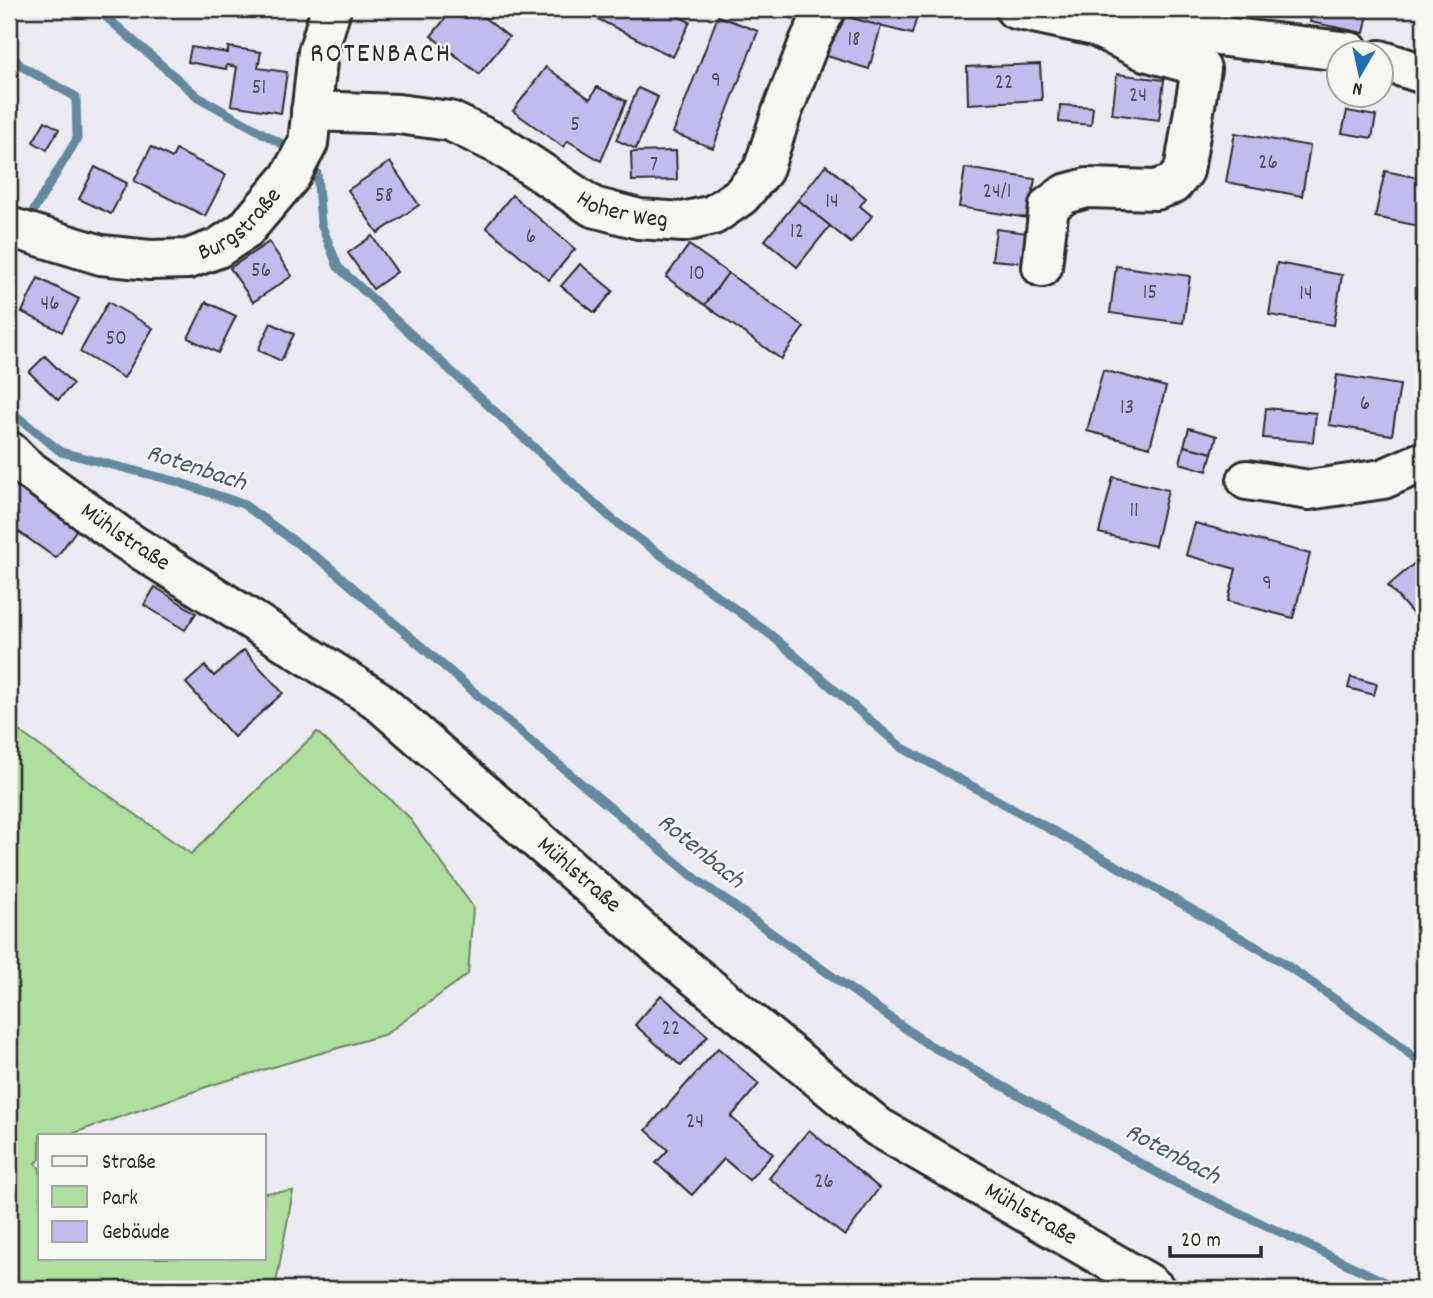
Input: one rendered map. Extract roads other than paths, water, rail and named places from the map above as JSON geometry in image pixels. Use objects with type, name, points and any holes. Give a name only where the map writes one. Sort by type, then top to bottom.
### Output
[{"type":"street","name":"Burgstraße","points":[[23,232],[101,255],[150,260],[188,259],[218,248],[245,230],[290,177],[309,127],[318,52],[331,9]]},
{"type":"street","name":"Hoher Weg","points":[[309,127],[398,114],[450,121],[500,145],[593,206],[639,219],[683,222],[713,215],[741,196],[763,170],[810,40],[826,9]]},
{"type":"street","points":[[1015,9],[1094,26],[1176,31],[1324,49]]},
{"type":"street","points":[[1094,26],[1162,9]]},
{"type":"street","points":[[1042,267],[1049,206],[1065,194],[1087,188],[1156,190],[1173,184],[1184,171],[1201,69],[1145,51],[1094,26]]},
{"type":"street","points":[[1394,64],[1424,74]]},
{"type":"street","name":"Mühlstraße","points":[[9,451],[24,466],[124,539],[376,699],[668,954],[878,1127],[1155,1289]]},
{"type":"street","points":[[1247,480],[1309,490],[1383,479],[1424,461]]},
{"type":"waterway","points":[[97,9],[198,97],[282,144],[291,152]]},
{"type":"waterway","name":"Rotenbach","points":[[9,52],[21,66],[76,97],[77,139],[26,223]]},
{"type":"waterway","points":[[307,165],[317,173],[321,224],[338,267],[613,520],[771,635],[901,747],[1115,865],[1279,960],[1396,1042],[1424,1067]]},
{"type":"waterway","name":"Rotenbach","points":[[9,410],[61,452],[175,481],[243,504],[327,565],[540,749],[700,882],[926,1043],[1170,1180],[1400,1289]]},
{"type":"district","name":"ROTENBACH","points":[[381,56]]}]
